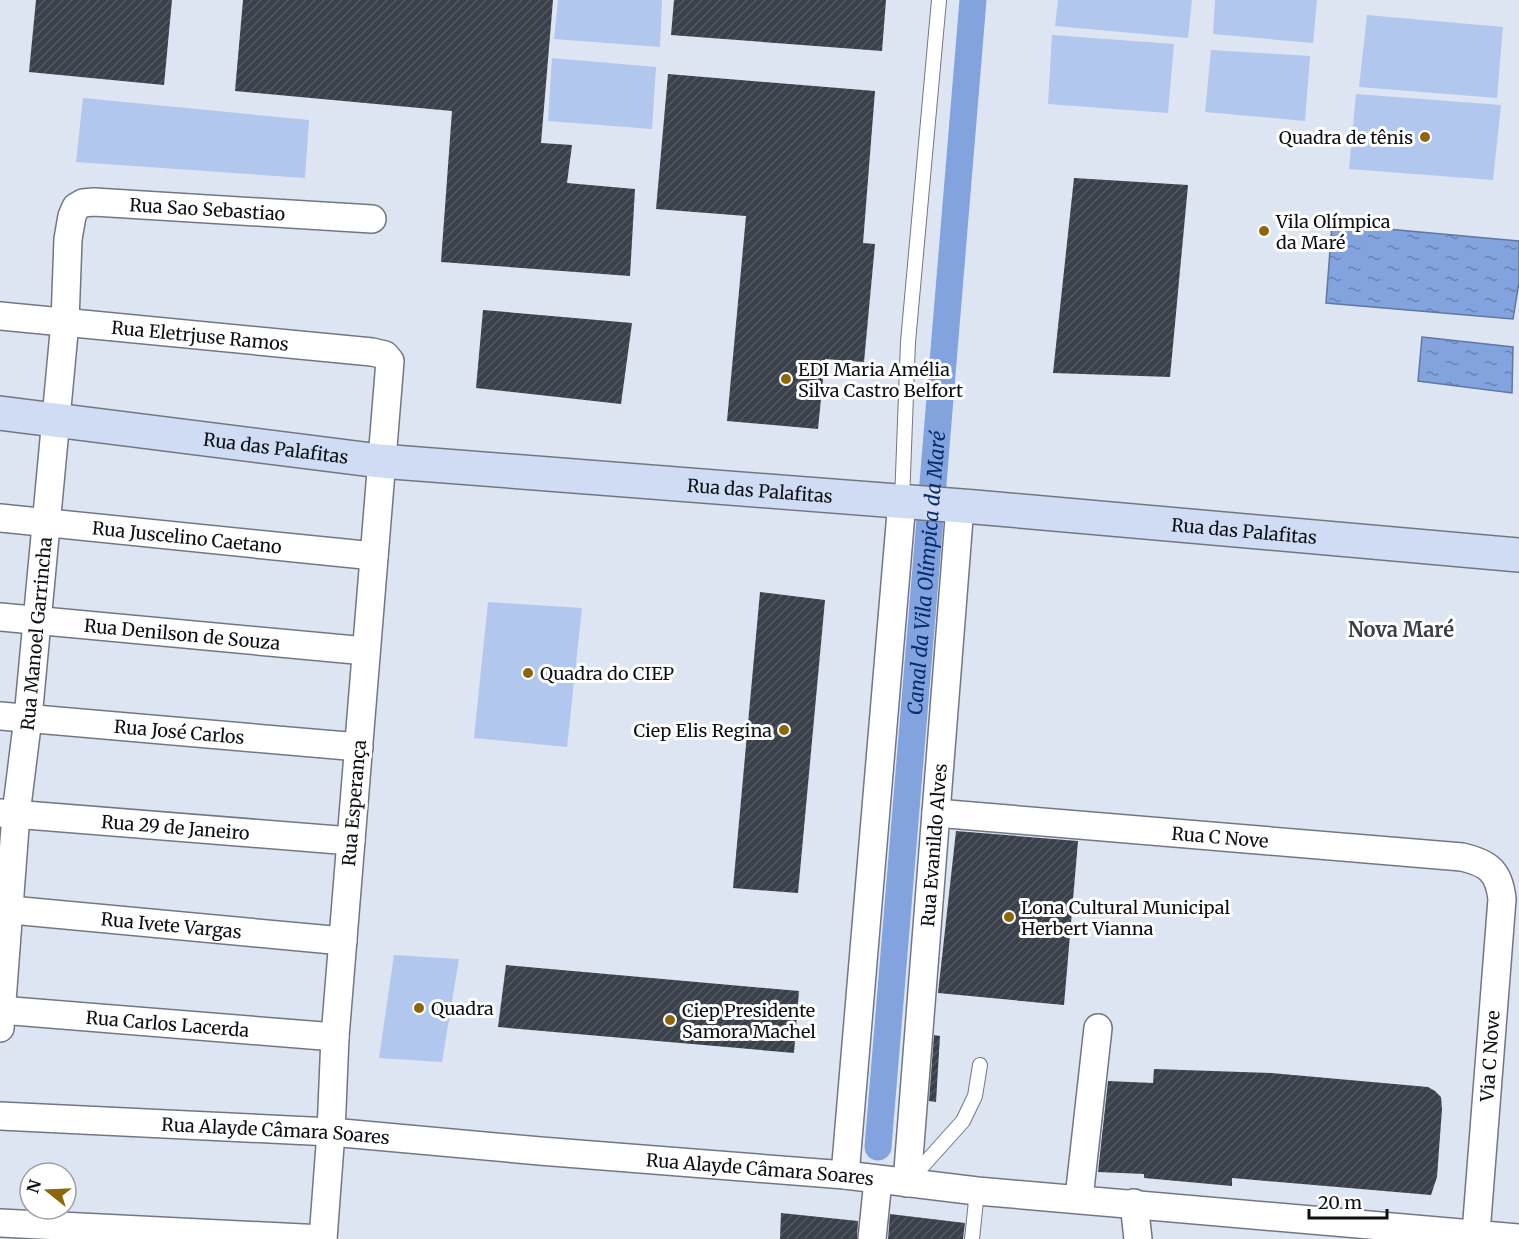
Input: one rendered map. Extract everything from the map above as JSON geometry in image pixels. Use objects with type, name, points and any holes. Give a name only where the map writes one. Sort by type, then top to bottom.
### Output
[{"type":"street","name":"Rua Sao Sebastiao","points":[[68,239],[76,207],[83,203],[94,202],[372,219]]},
{"type":"street","name":"Rua Manoel Garrincha","points":[[1,1016],[8,813],[28,718],[65,322],[68,239]]},
{"type":"street","name":"Rua Eletrjuse Ramos","points":[[0,316],[372,352],[385,355],[390,361],[390,367]]},
{"type":"street","name":"Rua Esperança","points":[[323,1239],[335,1037],[390,367]]},
{"type":"street","name":"Rua das Palafitas","points":[[0,413],[381,460],[1519,555]]},
{"type":"street","name":"Rua Evanildo Alves","points":[[907,1183],[936,813],[928,504]]},
{"type":"street","points":[[845,1175],[928,504]]},
{"type":"street","name":"Rua Juscelino Caetano","points":[[0,519],[374,556]]},
{"type":"street","name":"Rua Denilson de Souza","points":[[0,617],[366,651]]},
{"type":"street","name":"Rua José Carlos","points":[[0,716],[359,747]]},
{"type":"street","name":"Rua 29 de Janeiro","points":[[8,813],[351,841]]},
{"type":"street","name":"Rua C Nove","points":[[936,813],[1462,857],[1485,864],[1497,879]]},
{"type":"street","name":"Via C Nove","points":[[1476,1233],[1502,899],[1497,879]]},
{"type":"street","name":"Rua Ivete Vargas","points":[[5,909],[343,941]]},
{"type":"street","name":"Rua Carlos Lacerda","points":[[1,1016],[335,1037]]},
{"type":"street","points":[[1079,1198],[1098,1028]]},
{"type":"street","name":"Rua Alayde Câmara Soares","points":[[0,1116],[331,1132],[845,1175],[977,1191],[1079,1198],[1519,1238]]},
{"type":"street","points":[[872,1239],[878,1180]]},
{"type":"street","points":[[1134,1203],[1138,1239]]},
{"type":"street","points":[[0,1223],[323,1239]]},
{"type":"lane","points":[[928,504],[908,342],[939,0]]},
{"type":"lane","points":[[907,1183],[963,1121],[975,1096],[980,1065]]},
{"type":"lane","points":[[972,1239],[977,1191]]},
{"type":"shaded area","points":[[558,0],[662,0],[660,47],[554,39]]},
{"type":"shaded area","points":[[1058,0],[1192,0],[1188,38],[1055,26]]},
{"type":"shaded area","points":[[1215,0],[1317,0],[1313,43],[1213,34]]},
{"type":"shaded area","name":"Quadra de tênis","points":[[1367,15],[1503,27],[1497,98],[1359,87]]},
{"type":"shaded area","points":[[1052,35],[1174,44],[1168,113],[1048,104]]},
{"type":"shaded area","points":[[1211,50],[1310,56],[1305,121],[1205,112]]},
{"type":"shaded area","points":[[552,58],[656,67],[652,129],[548,121]]},
{"type":"shaded area","name":"Quadra de tênis","points":[[1356,94],[1501,105],[1493,180],[1349,169]]},
{"type":"shaded area","points":[[83,98],[309,120],[305,178],[76,162]]},
{"type":"shaded area","name":"Quadra do CIEP","points":[[488,602],[582,608],[567,747],[474,738]]},
{"type":"shaded area","name":"Quadra","points":[[394,955],[459,959],[442,1062],[379,1058]]},
{"type":"water","points":[[1332,224],[1519,241],[1519,282],[1513,319],[1326,303]]},
{"type":"water","points":[[1422,337],[1513,347],[1512,393],[1418,381]]},
{"type":"building","points":[[36,0],[172,0],[164,85],[29,72]]},
{"type":"building","points":[[243,0],[553,0],[541,143],[572,145],[567,183],[635,189],[630,276],[441,262],[452,111],[235,91]]},
{"type":"building","points":[[674,0],[886,0],[882,51],[671,35]]},
{"type":"building","points":[[668,74],[875,91],[863,243],[875,244],[864,362],[825,359],[818,429],[727,421],[746,216],[656,209]]},
{"type":"building","points":[[1074,178],[1188,185],[1170,377],[1053,373]]},
{"type":"building","points":[[483,310],[632,323],[621,404],[476,388]]},
{"type":"building","name":"Ciep Elis Regina","points":[[760,592],[825,600],[798,893],[733,888]]},
{"type":"building","name":"Lona Cultural Municipal Herbert Vianna","points":[[956,831],[1078,841],[1064,1005],[938,993]]},
{"type":"building","points":[[506,965],[799,991],[794,1053],[498,1027]]},
{"type":"building","points":[[934,1035],[940,1036],[936,1102],[929,1101]]},
{"type":"building","points":[[1154,1069],[1271,1073],[1428,1087],[1441,1097],[1442,1109],[1437,1177],[1431,1195],[1232,1178],[1232,1186],[1144,1178],[1144,1174],[1098,1172],[1108,1081],[1153,1083]]},
{"type":"building","points":[[781,1213],[858,1221],[857,1239],[780,1239]]},
{"type":"building","points":[[890,1214],[965,1223],[963,1239],[888,1239]]},
{"type":"waterway","name":"Canal da Vila Olímpica da Maré","points":[[878,1147],[973,0]]},
{"type":"place","name":"Quadra de tênis","points":[[1425,137]]},
{"type":"place","name":"Vila Olímpica da Maré","points":[[1264,231]]},
{"type":"place","name":"EDI Maria Amélia Silva Castro Belfort","points":[[786,379]]},
{"type":"place","name":"Quadra do CIEP","points":[[528,673]]},
{"type":"place","name":"Ciep Elis Regina","points":[[784,730]]},
{"type":"place","name":"Lona Cultural Municipal Herbert Vianna","points":[[1009,917]]},
{"type":"place","name":"Quadra","points":[[419,1008]]},
{"type":"place","name":"Ciep Presidente Samora Machel","points":[[670,1020]]},
{"type":"district","name":"Nova Maré","points":[[1401,629]]}]
